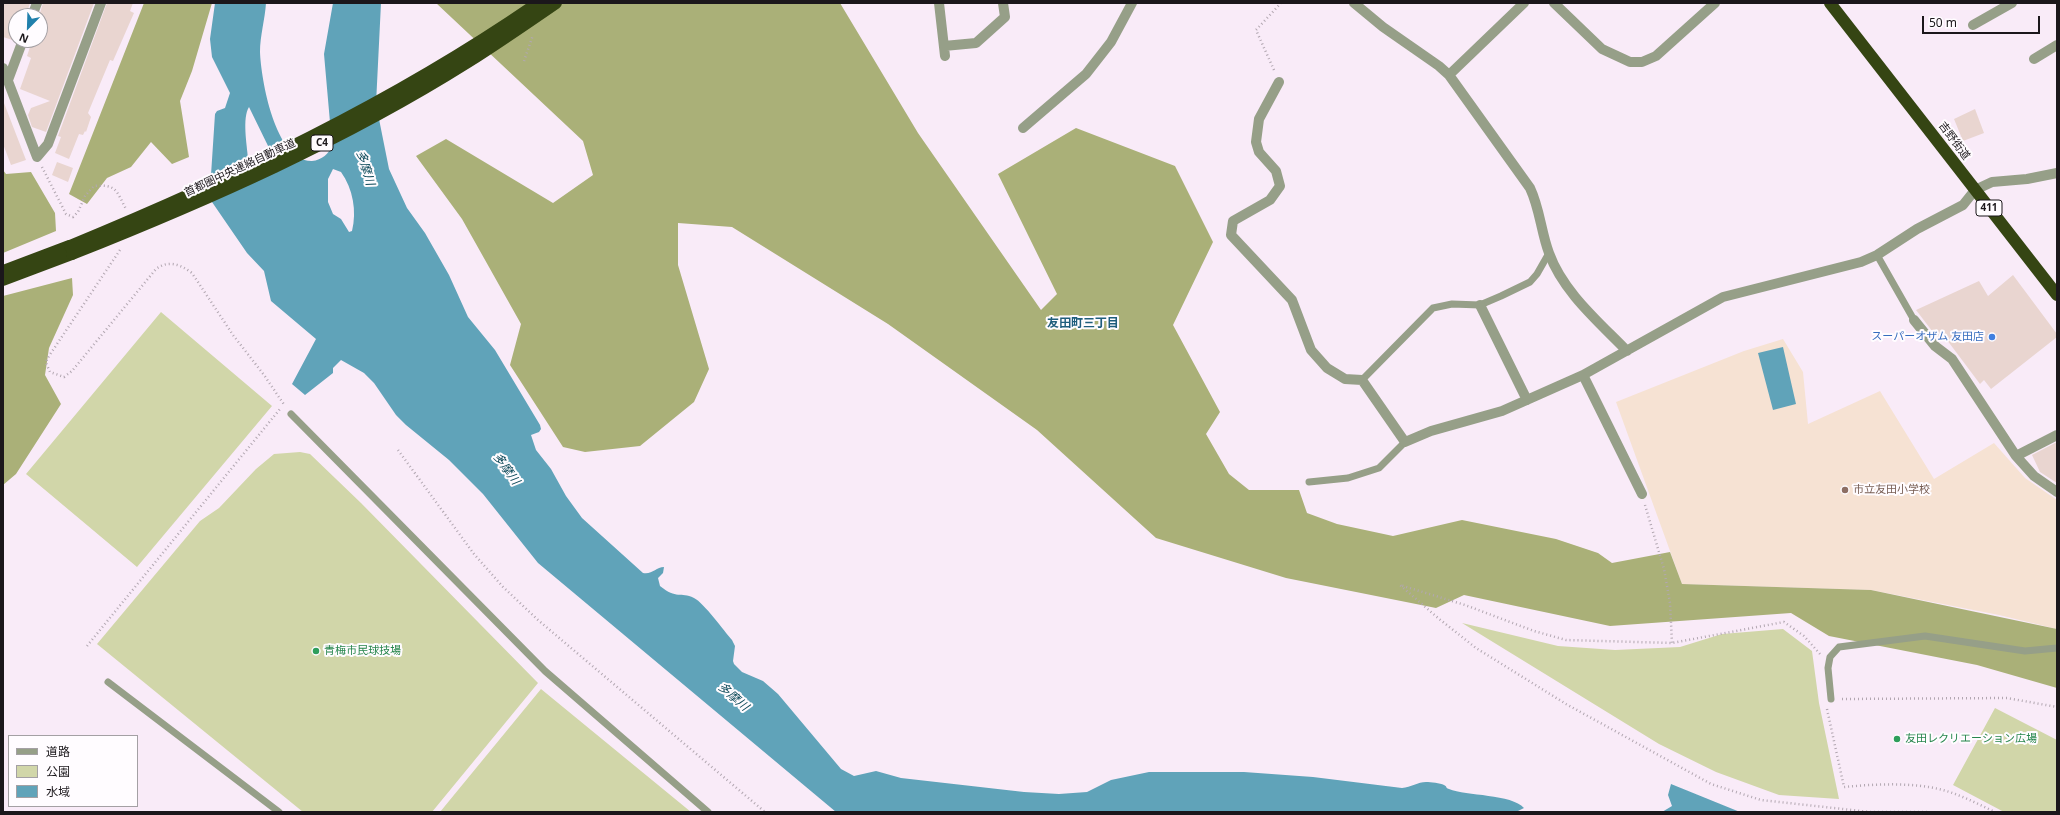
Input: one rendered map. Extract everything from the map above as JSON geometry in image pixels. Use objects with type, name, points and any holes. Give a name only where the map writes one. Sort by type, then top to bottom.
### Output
[{"type":"highway","name":"首都圏中央連絡自動車道","points":[[3,280],[168,206],[360,112],[463,53],[538,3]]},
{"type":"highway","name":"首都圏中央連絡自動車道","points":[[3,271],[71,250],[164,217],[306,151],[468,62],[556,3]]},
{"type":"highway","name":"吉野街道","points":[[1830,3],[2057,295]]},
{"type":"street","points":[[3,68],[37,157],[48,144],[101,3]]},
{"type":"street","points":[[939,3],[944,51],[976,43],[1006,17],[1003,3]]},
{"type":"street","points":[[1023,128],[1086,74],[1111,42],[1132,3]]},
{"type":"street","points":[[1354,3],[1383,27],[1440,66],[1449,75],[1509,156],[1530,188],[1536,201],[1549,253],[1558,272],[1574,294],[1627,351]]},
{"type":"street","points":[[1449,75],[1524,3]]},
{"type":"street","points":[[1554,3],[1602,49],[1630,62],[1642,62],[1656,56],[1715,3]]},
{"type":"street","points":[[1973,25],[2012,3]]},
{"type":"street","points":[[2034,58],[2057,46]]},
{"type":"street","points":[[8,80],[20,48]]},
{"type":"street","points":[[1279,82],[1259,119],[1256,142],[1259,152],[1276,171],[1280,186],[1270,200],[1233,221],[1231,235],[1292,300],[1312,350],[1327,368],[1345,379],[1362,380],[1406,442],[1431,431],[1502,411],[1583,375],[1722,297],[1845,267],[1877,255],[1917,229],[1963,206],[1975,190],[1992,182],[2055,176]]},
{"type":"street","points":[[1480,305],[1527,400]]},
{"type":"street","points":[[1914,320],[1935,346],[1952,359],[2016,456],[2034,476],[2057,492]]},
{"type":"street","points":[[1583,375],[1642,494]]},
{"type":"street","points":[[2016,456],[2057,435]]},
{"type":"lane","points":[[1362,380],[1433,308],[1452,304],[1480,305],[1530,282],[1537,274],[1549,253]]},
{"type":"lane","points":[[1877,255],[1914,320]]},
{"type":"lane","points":[[291,414],[545,671],[708,812]]},
{"type":"lane","points":[[1309,482],[1348,478],[1379,468],[1406,442]]},
{"type":"lane","points":[[1831,699],[1829,663],[1830,657],[1839,647],[1925,636],[2025,651],[2057,648]]},
{"type":"lane","points":[[108,682],[279,812]]},
{"type":"path","points":[[1279,82],[1256,30],[1281,3]]},
{"type":"path","points":[[37,157],[66,214],[73,217],[78,212],[85,196],[94,186],[107,185],[115,189],[130,215]]},
{"type":"path","points":[[124,243],[47,359],[47,368],[50,372],[64,377],[72,371],[156,269],[166,263],[172,263],[192,273],[233,335],[264,375],[291,414]]},
{"type":"path","points":[[88,646],[284,404]]},
{"type":"path","points":[[398,450],[474,554],[503,587],[538,620],[765,812]]},
{"type":"path","points":[[1642,494],[1664,569],[1670,603],[1672,643]]},
{"type":"path","points":[[1829,663],[1804,636],[1784,622],[1672,643],[1566,640],[1400,585],[1476,648],[1566,704],[1711,784],[1761,800],[1870,812],[1928,812]]},
{"type":"path","points":[[1995,812],[1943,790],[1914,786],[1872,784],[1844,787],[1826,700],[2007,698],[2057,707]]},
{"type":"shaded area","name":"市立友田小学校","points":[[1783,339],[1803,372],[1808,424],[1880,391],[1934,479],[1994,443],[2025,478],[2057,500],[2057,629],[1999,615],[1871,590],[1682,584],[1616,402],[1744,351]]},
{"type":"green space","points":[[144,3],[212,3],[192,71],[180,101],[189,157],[172,164],[151,142],[131,167],[107,178],[87,204],[69,194]]},
{"type":"green space","points":[[436,3],[840,3],[918,133],[1041,310],[1057,294],[998,174],[1076,128],[1175,166],[1213,242],[1173,325],[1220,412],[1206,434],[1229,474],[1249,490],[1299,490],[1307,513],[1337,524],[1393,536],[1462,520],[1556,539],[1598,553],[1612,563],[1670,552],[1682,584],[1871,590],[2057,629],[2057,688],[1977,665],[1829,636],[1791,613],[1610,626],[1464,595],[1436,608],[1286,578],[1156,538],[1037,430],[888,324],[732,227],[678,223],[678,265],[709,369],[694,402],[640,446],[585,452],[563,447],[510,365],[521,324],[462,219],[416,156],[446,139],[553,203],[593,175],[583,141]]},
{"type":"green space","points":[[3,170],[6,174],[31,172],[55,213],[56,231],[3,253]]},
{"type":"green space","points":[[72,278],[73,295],[49,348],[45,375],[61,404],[16,474],[3,485],[3,296]]},
{"type":"green space","points":[[161,312],[272,406],[137,567],[26,474]]},
{"type":"green space","points":[[300,452],[310,454],[361,503],[538,683],[432,812],[303,812],[97,644],[200,521],[219,508],[256,469],[274,454]]},
{"type":"green space","points":[[1462,623],[1558,646],[1615,650],[1680,647],[1722,634],[1783,629],[1812,651],[1819,703],[1839,799],[1779,795],[1716,772],[1659,744]]},
{"type":"green space","points":[[541,689],[691,812],[440,812]]},
{"type":"green space","points":[[1995,708],[2057,740],[2057,812],[2004,812],[1953,785]]},
{"type":"water","name":"多摩川","points":[[215,3],[266,3],[260,52],[263,81],[272,117],[288,148],[299,158],[312,161],[325,156],[332,145],[324,54],[333,3],[381,3],[376,104],[389,169],[407,208],[425,233],[449,275],[468,317],[495,350],[540,425],[541,429],[539,432],[531,435],[536,450],[551,469],[566,496],[582,518],[643,573],[649,573],[664,567],[663,573],[658,578],[660,586],[671,593],[694,598],[703,605],[732,640],[735,646],[734,664],[742,672],[763,681],[778,694],[841,769],[854,776],[876,771],[901,778],[1024,792],[1059,794],[1087,792],[1111,780],[1149,772],[1244,772],[1313,777],[1402,788],[1428,782],[1442,784],[1448,789],[1457,791],[1510,800],[1518,803],[1524,808],[1516,812],[836,812],[538,563],[483,494],[449,460],[396,415],[374,383],[364,373],[341,360],[333,368],[333,373],[305,395],[292,384],[316,339],[271,301],[264,271],[247,253],[201,186],[202,178],[210,178],[211,175],[215,114],[217,111],[225,108],[230,93],[212,57],[210,39]],"holes":[[[249,107],[271,152],[251,161],[248,158],[246,132],[246,118]],[[333,169],[341,172],[353,200],[354,216],[352,231],[349,232],[341,219],[333,214],[328,202],[328,179]]]},
{"type":"water","points":[[1783,347],[1796,404],[1773,410],[1758,353]]},
{"type":"water","points":[[1671,784],[1740,812],[1662,812],[1672,806],[1668,795]]},
{"type":"building","points":[[3,3],[30,3],[28,8],[8,8],[8,39],[3,37]]},
{"type":"building","points":[[43,3],[94,3],[46,132],[32,127],[28,115],[31,108],[50,101],[20,89],[31,58],[27,56],[30,48],[48,48],[48,8],[41,8]]},
{"type":"building","points":[[107,3],[133,3],[130,11],[134,13],[113,61],[110,60],[88,113],[91,117],[86,132],[85,131],[83,135],[79,134],[69,159],[55,153],[61,137],[58,136]]},
{"type":"building","points":[[4,103],[26,160],[11,165],[3,144]]},
{"type":"building","points":[[1975,109],[1984,133],[1963,141],[1954,119]]},
{"type":"building","points":[[57,162],[73,168],[68,182],[52,175]]},
{"type":"building","points":[[2013,275],[2057,334],[2057,337],[1991,389],[1984,380],[1980,384],[1944,336],[1939,340],[1916,310],[1979,281],[1988,296]]},
{"type":"building","points":[[2057,442],[2057,483],[2040,472],[2032,455]]},
{"type":"place","name":"スーパーオザム 友田店","points":[[1992,337]]},
{"type":"place","name":"市立友田小学校","points":[[1845,490]]},
{"type":"place","name":"青梅市民球技場","points":[[316,651]]},
{"type":"place","name":"友田レクリエーション広場","points":[[1897,739]]},
{"type":"district","name":"友田町三丁目","points":[[1083,324]]}]
